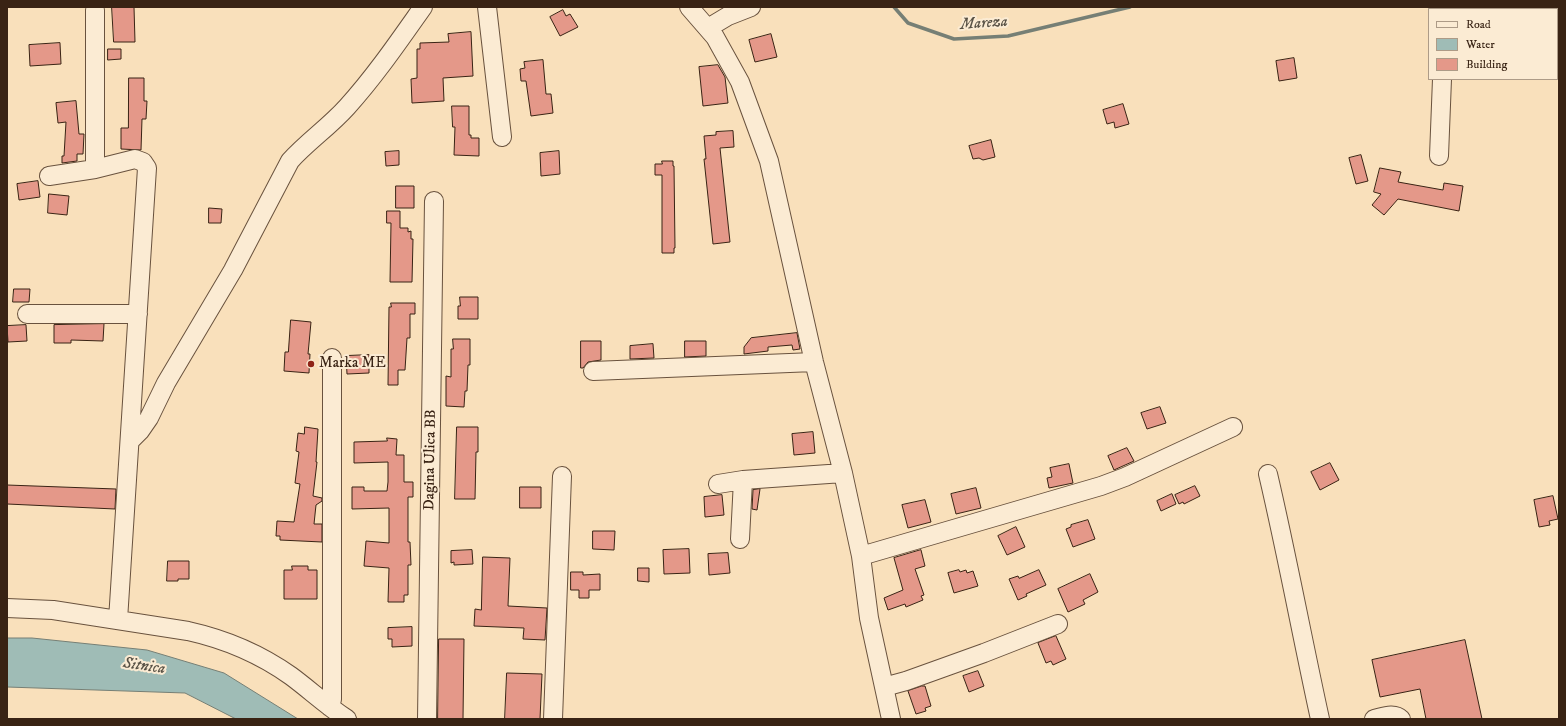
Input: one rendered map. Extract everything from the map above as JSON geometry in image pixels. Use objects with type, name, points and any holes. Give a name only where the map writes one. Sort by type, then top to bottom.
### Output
[{"type":"street","points":[[130,441],[140,431],[149,418],[170,377],[233,270],[290,161],[347,107],[423,7]]},
{"type":"street","points":[[487,7],[502,137]]},
{"type":"street","points":[[689,7],[708,28],[726,55],[740,82],[769,161],[814,362],[843,473],[861,556],[869,618],[890,719]]},
{"type":"street","points":[[708,28],[728,16],[751,7]]},
{"type":"street","points":[[95,10],[95,169]]},
{"type":"street","points":[[1439,156],[1442,80]]},
{"type":"street","points":[[49,176],[95,169],[135,159],[143,162],[147,168],[118,620]]},
{"type":"street","name":"Dagina Ulica BB","points":[[427,719],[434,201]]},
{"type":"street","points":[[27,314],[138,314]]},
{"type":"street","points":[[330,707],[332,699],[332,358]]},
{"type":"street","points":[[593,371],[814,362]]},
{"type":"street","points":[[861,556],[1101,486],[1125,477],[1234,427]]},
{"type":"street","points":[[718,484],[744,480],[843,473]]},
{"type":"street","points":[[1268,474],[1285,546],[1302,637],[1320,719]]},
{"type":"street","points":[[552,719],[562,476]]},
{"type":"street","points":[[740,539],[744,480]]},
{"type":"street","points":[[7,608],[53,610],[193,632],[238,647],[280,669],[347,719]]},
{"type":"street","points":[[884,687],[906,681],[977,656],[1058,624]]},
{"type":"street","points":[[1374,719],[1390,715],[1398,716],[1401,719]]},
{"type":"water","name":"Sitnica","points":[[7,638],[32,638],[147,650],[224,673],[298,719],[236,719],[185,693],[7,687]]},
{"type":"building","points":[[112,7],[134,7],[135,42],[114,42]]},
{"type":"building","points":[[563,10],[566,16],[570,14],[578,27],[560,36],[550,17]]},
{"type":"building","points":[[471,32],[473,76],[443,78],[444,101],[412,103],[411,79],[417,78],[417,49],[420,49],[420,43],[449,42],[448,34]]},
{"type":"building","points":[[771,34],[777,57],[755,62],[749,40]]},
{"type":"building","points":[[60,43],[61,64],[30,66],[29,45]]},
{"type":"building","points":[[108,49],[121,49],[121,59],[108,60]]},
{"type":"building","points":[[1294,58],[1297,78],[1279,81],[1276,61]]},
{"type":"building","points":[[543,60],[546,94],[551,94],[553,113],[531,116],[526,81],[521,81],[520,69],[525,68],[524,62]]},
{"type":"building","points":[[718,65],[725,77],[728,103],[703,106],[699,67]]},
{"type":"building","points":[[129,78],[144,78],[144,101],[147,101],[146,119],[142,119],[141,150],[121,149],[121,128],[128,128]]},
{"type":"building","points":[[76,101],[79,134],[84,134],[83,154],[77,154],[77,161],[62,163],[62,156],[64,156],[66,122],[58,123],[56,103]]},
{"type":"building","points":[[1123,104],[1129,124],[1115,128],[1114,122],[1107,124],[1103,110]]},
{"type":"building","points":[[452,106],[469,106],[469,135],[471,135],[471,138],[479,138],[479,156],[454,155],[455,127],[453,127]]},
{"type":"building","points":[[733,131],[734,147],[720,148],[730,242],[713,244],[704,159],[706,159],[704,136],[716,135],[716,132]]},
{"type":"building","points":[[991,140],[995,157],[983,160],[979,158],[973,159],[969,146]]},
{"type":"building","points":[[399,151],[399,165],[386,166],[385,152]]},
{"type":"building","points":[[559,151],[560,174],[541,176],[540,153]]},
{"type":"building","points":[[1361,155],[1368,181],[1356,184],[1349,158]]},
{"type":"building","points":[[662,161],[673,161],[674,166],[674,253],[662,253],[662,175],[655,175],[655,164],[662,164]]},
{"type":"building","points":[[1380,168],[1401,172],[1398,182],[1443,190],[1444,183],[1463,186],[1459,211],[1398,199],[1384,215],[1372,205],[1381,194],[1374,192]]},
{"type":"building","points":[[38,181],[40,197],[19,200],[17,184]]},
{"type":"building","points":[[396,186],[414,186],[414,208],[396,208]]},
{"type":"building","points":[[49,194],[69,196],[67,215],[48,213]]},
{"type":"building","points":[[209,208],[222,209],[221,223],[209,223]]},
{"type":"building","points":[[387,211],[400,211],[400,228],[408,228],[408,232],[411,231],[411,239],[413,239],[412,282],[390,282],[391,223],[387,223]]},
{"type":"building","points":[[14,289],[30,289],[29,302],[13,302]]},
{"type":"building","points":[[460,297],[478,297],[478,319],[458,319]]},
{"type":"building","points":[[391,303],[415,303],[415,314],[410,314],[410,338],[407,338],[405,370],[398,370],[398,385],[388,385],[389,307],[391,307]]},
{"type":"building","points":[[291,320],[311,322],[308,354],[310,354],[309,373],[284,371],[285,352],[288,352]]},
{"type":"building","points":[[104,324],[103,341],[71,340],[71,343],[54,343],[54,325]]},
{"type":"building","points":[[26,325],[27,341],[8,342],[7,326]]},
{"type":"building","points":[[797,333],[800,349],[793,350],[792,345],[768,347],[768,351],[744,354],[744,347],[751,338]]},
{"type":"building","points":[[453,339],[470,339],[470,365],[468,365],[467,391],[465,391],[464,407],[446,406],[446,376],[451,377],[451,349],[453,349]]},
{"type":"building","points":[[581,341],[601,341],[601,360],[588,362],[583,368],[581,368]]},
{"type":"building","points":[[685,341],[706,341],[706,356],[685,357]]},
{"type":"building","points":[[653,344],[654,358],[630,359],[630,346]]},
{"type":"building","points":[[369,355],[369,373],[347,374],[346,356]]},
{"type":"building","points":[[1160,407],[1166,423],[1147,429],[1141,413]]},
{"type":"building","points":[[305,427],[318,429],[317,462],[313,496],[322,498],[322,501],[316,505],[314,524],[322,524],[322,542],[280,540],[280,536],[276,536],[277,521],[294,522],[300,484],[295,483],[299,452],[296,451],[298,433],[304,434]]},
{"type":"building","points":[[457,427],[478,427],[475,499],[455,499]]},
{"type":"building","points":[[813,432],[815,453],[794,455],[792,434]]},
{"type":"building","points":[[387,438],[397,439],[396,455],[404,455],[404,482],[413,482],[413,497],[408,497],[408,542],[410,542],[411,565],[408,565],[408,595],[404,595],[404,602],[388,602],[389,568],[364,566],[366,541],[389,543],[389,508],[352,509],[352,487],[364,487],[364,491],[387,491],[388,482],[388,462],[354,463],[354,442],[387,441]]},
{"type":"building","points":[[1127,448],[1134,461],[1114,470],[1108,456]]},
{"type":"building","points":[[1330,463],[1339,480],[1320,490],[1311,472]]},
{"type":"building","points":[[1069,464],[1073,483],[1049,488],[1047,478],[1052,477],[1050,468]]},
{"type":"building","points":[[7,485],[116,489],[115,509],[7,504]]},
{"type":"building","points":[[1195,486],[1200,496],[1184,504],[1183,502],[1179,504],[1175,495]]},
{"type":"building","points":[[520,487],[541,487],[541,508],[520,508]]},
{"type":"building","points":[[976,488],[981,508],[956,514],[951,494]]},
{"type":"building","points":[[760,489],[757,510],[752,509],[753,490]]},
{"type":"building","points":[[1172,494],[1176,504],[1161,511],[1157,501]]},
{"type":"building","points":[[722,495],[724,515],[705,517],[704,497]]},
{"type":"building","points":[[1553,496],[1558,519],[1549,521],[1550,525],[1539,527],[1534,500]]},
{"type":"building","points":[[925,500],[931,522],[908,528],[902,505]]},
{"type":"building","points":[[1088,520],[1095,539],[1073,547],[1066,529],[1071,527],[1071,525]]},
{"type":"building","points":[[1016,527],[1025,547],[1007,555],[998,536]]},
{"type":"building","points":[[593,531],[615,531],[614,550],[593,549]]},
{"type":"building","points":[[689,549],[690,573],[664,574],[663,550]]},
{"type":"building","points":[[472,550],[473,564],[454,565],[454,562],[451,563],[451,551]]},
{"type":"building","points":[[921,550],[925,566],[915,569],[924,595],[921,596],[923,600],[906,607],[905,604],[888,610],[884,598],[903,590],[894,558]]},
{"type":"building","points":[[728,553],[730,573],[709,575],[708,554]]},
{"type":"building","points":[[483,557],[510,558],[508,606],[547,608],[545,640],[523,639],[524,628],[474,626],[475,609],[481,610]]},
{"type":"building","points":[[168,561],[189,561],[189,579],[167,581]]},
{"type":"building","points":[[292,566],[308,566],[308,570],[317,570],[317,599],[284,599],[284,570],[292,570]]},
{"type":"building","points":[[638,568],[649,568],[649,582],[638,581]]},
{"type":"building","points":[[959,570],[960,572],[966,570],[967,573],[973,571],[978,586],[954,593],[948,573]]},
{"type":"building","points":[[1039,570],[1046,585],[1026,594],[1027,596],[1018,600],[1009,579],[1018,576],[1019,578]]},
{"type":"building","points":[[571,572],[583,572],[583,575],[600,574],[600,590],[589,590],[589,598],[579,598],[579,590],[571,590]]},
{"type":"building","points":[[1090,574],[1098,592],[1083,600],[1085,604],[1068,612],[1058,589]]},
{"type":"building","points":[[412,627],[412,646],[392,647],[392,639],[388,639],[388,628]]},
{"type":"building","points":[[1056,636],[1066,659],[1053,665],[1051,661],[1046,663],[1038,643]]},
{"type":"building","points":[[439,639],[464,639],[463,719],[438,719]]},
{"type":"building","points":[[1465,640],[1482,719],[1426,719],[1420,689],[1380,697],[1372,660]]},
{"type":"building","points":[[978,671],[984,686],[969,692],[963,676]]},
{"type":"building","points":[[507,673],[542,674],[540,719],[505,719]]},
{"type":"building","points":[[925,686],[931,706],[925,708],[926,711],[916,714],[908,691]]},
{"type":"waterway","name":"Mareza","points":[[894,7],[908,23],[954,39],[1008,36],[1130,7]]},
{"type":"place","name":"Marka ME","points":[[311,364]]}]
